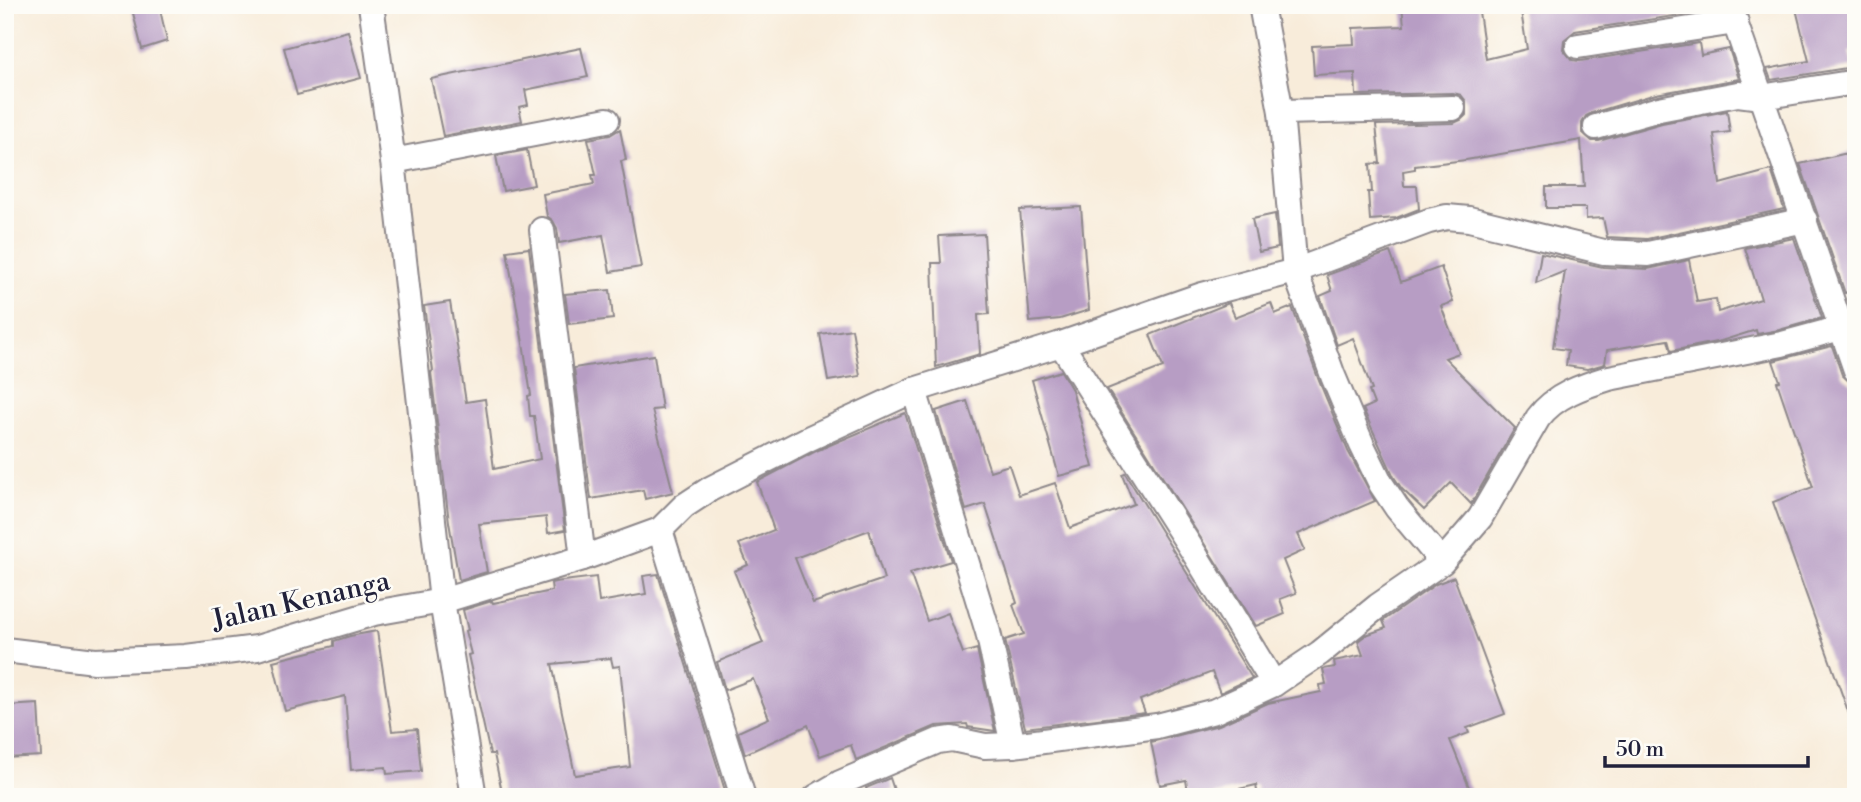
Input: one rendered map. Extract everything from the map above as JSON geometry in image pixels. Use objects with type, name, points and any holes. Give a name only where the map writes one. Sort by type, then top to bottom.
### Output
[{"type":"street","points":[[371,5],[393,161],[442,601],[474,797]]},
{"type":"street","points":[[1261,5],[1281,112],[1295,271],[1333,376],[1371,464],[1397,508],[1442,562]]},
{"type":"street","points":[[1578,46],[1732,14],[1856,370]]},
{"type":"street","points":[[1597,127],[1659,109],[1738,94],[1761,97],[1856,82]]},
{"type":"street","points":[[1281,112],[1453,108]]},
{"type":"street","points":[[393,161],[607,120]]},
{"type":"street","points":[[743,797],[660,530],[684,506],[710,489],[810,438],[914,390],[1061,345],[1202,295],[1295,271],[1429,221],[1447,217],[1469,219],[1604,253],[1623,255],[1648,254],[1805,220]]},
{"type":"street","points":[[542,230],[583,558]]},
{"type":"street","points":[[816,797],[850,778],[938,741],[952,739],[985,746],[1013,745],[1157,726],[1215,711],[1274,684],[1442,562],[1480,518],[1538,418],[1564,395],[1587,384],[1609,378],[1782,344],[1842,328]]},
{"type":"street","points":[[1061,345],[1274,684]]},
{"type":"street","points":[[914,390],[988,632],[1013,745]]},
{"type":"street","name":"Jalan Kenanga","points":[[5,650],[95,661],[186,656],[257,648],[374,612],[442,601],[583,558],[660,530]]},
{"type":"building","points":[[131,5],[159,5],[167,41],[142,49]]},
{"type":"building","points":[[1402,5],[1478,5],[1486,59],[1527,49],[1520,5],[1693,5],[1694,13],[1575,31],[1564,40],[1563,49],[1572,60],[1580,61],[1699,43],[1701,55],[1729,49],[1739,79],[1656,94],[1592,113],[1586,116],[1582,123],[1582,132],[1592,141],[1599,141],[1662,123],[1727,111],[1730,132],[1714,134],[1720,184],[1771,170],[1784,209],[1647,239],[1607,237],[1603,218],[1586,219],[1586,208],[1546,208],[1546,187],[1584,187],[1581,140],[1415,166],[1415,169],[1403,171],[1404,186],[1417,186],[1419,209],[1396,218],[1370,220],[1370,164],[1380,163],[1376,125],[1454,123],[1466,115],[1466,101],[1461,95],[1453,93],[1356,95],[1355,73],[1314,75],[1312,46],[1354,44],[1353,28],[1404,26]]},
{"type":"building","points":[[1795,5],[1856,5],[1856,50],[1849,52],[1853,67],[1771,80],[1767,69],[1809,61]]},
{"type":"building","points":[[348,31],[361,78],[297,95],[284,48]]},
{"type":"building","points":[[581,48],[588,77],[525,90],[528,105],[519,107],[522,121],[443,136],[431,79]]},
{"type":"building","points":[[620,129],[626,160],[621,161],[641,267],[610,272],[603,235],[559,243],[557,228],[547,216],[543,194],[594,184],[592,175],[596,175],[588,139],[610,135]]},
{"type":"building","points":[[527,150],[534,185],[503,191],[496,156]]},
{"type":"building","points":[[1856,151],[1856,290],[1845,293],[1800,164]]},
{"type":"building","points":[[1081,207],[1089,310],[1060,319],[1030,322],[1020,210]]},
{"type":"building","points":[[1275,214],[1278,248],[1259,252],[1252,219]]},
{"type":"building","points":[[984,234],[989,314],[978,315],[980,354],[936,367],[932,263],[941,263],[939,236]]},
{"type":"building","points":[[1794,238],[1822,318],[1779,330],[1757,334],[1756,330],[1721,341],[1671,351],[1668,340],[1607,350],[1605,364],[1587,369],[1566,366],[1568,350],[1553,348],[1565,271],[1536,283],[1541,253],[1603,267],[1648,269],[1689,260],[1697,302],[1716,299],[1718,312],[1761,299],[1745,248]]},
{"type":"building","points":[[529,248],[565,530],[548,533],[546,517],[479,524],[487,572],[459,580],[449,522],[424,306],[450,302],[466,402],[485,399],[494,469],[540,459],[534,416],[530,416],[528,396],[531,395],[507,251]]},
{"type":"building","points":[[1390,252],[1401,282],[1441,267],[1453,302],[1441,306],[1459,353],[1445,358],[1515,428],[1471,504],[1451,483],[1424,510],[1402,489],[1363,409],[1374,404],[1369,391],[1372,390],[1353,338],[1337,345],[1320,296],[1332,291],[1327,275]]},
{"type":"building","points":[[610,290],[613,319],[569,324],[565,294]]},
{"type":"building","points":[[1229,303],[1235,317],[1271,303],[1275,314],[1292,307],[1348,451],[1375,501],[1298,534],[1305,550],[1283,560],[1296,593],[1280,599],[1285,614],[1256,626],[1107,389],[1163,367],[1150,335]]},
{"type":"building","points":[[852,329],[860,376],[828,381],[820,334]]},
{"type":"building","points":[[1832,346],[1842,375],[1852,384],[1856,396],[1856,725],[1853,725],[1773,502],[1813,487],[1777,382],[1780,381],[1773,361]]},
{"type":"building","points":[[654,355],[662,409],[652,410],[673,492],[645,499],[643,490],[591,499],[574,368]]},
{"type":"building","points":[[1061,371],[1072,390],[1093,467],[1059,476],[1032,380]]},
{"type":"building","points":[[967,401],[990,471],[1009,465],[1019,495],[1055,483],[1070,528],[1134,504],[1122,474],[1125,473],[1252,678],[1220,693],[1212,672],[1140,700],[1145,713],[1025,728],[1005,640],[1024,634],[1013,605],[1017,603],[985,504],[966,510],[936,411]]},
{"type":"building","points":[[905,413],[951,561],[910,573],[927,621],[948,613],[963,653],[977,649],[995,731],[968,727],[967,724],[936,726],[856,760],[851,745],[820,756],[808,725],[745,754],[738,732],[769,718],[753,679],[725,690],[717,662],[763,643],[734,571],[748,565],[739,544],[774,530],[757,482],[816,451]],"holes":[[[869,530],[884,579],[813,603],[795,558]]]},
{"type":"building","points":[[658,574],[727,797],[503,797],[494,754],[490,754],[468,655],[471,654],[463,610],[492,601],[493,603],[552,591],[551,583],[555,582],[596,577],[599,602],[646,594],[643,576]],"holes":[[[611,658],[613,667],[620,666],[630,767],[575,775],[552,664]]]},
{"type":"building","points":[[1454,577],[1505,714],[1467,728],[1469,733],[1450,740],[1473,797],[1258,797],[1256,785],[1205,797],[1189,797],[1186,780],[1160,785],[1151,742],[1219,725],[1268,703],[1321,692],[1320,685],[1326,684],[1323,669],[1335,667],[1334,661],[1363,655],[1358,641],[1386,628],[1383,621],[1387,618],[1436,584]]},
{"type":"building","points":[[377,631],[392,731],[417,729],[421,771],[387,774],[386,767],[351,770],[345,696],[285,711],[273,661],[334,646],[334,641],[350,636]]},
{"type":"building","points":[[38,704],[41,756],[5,758],[5,706]]},
{"type":"building","points":[[890,778],[894,790],[869,797],[866,788]]}]
